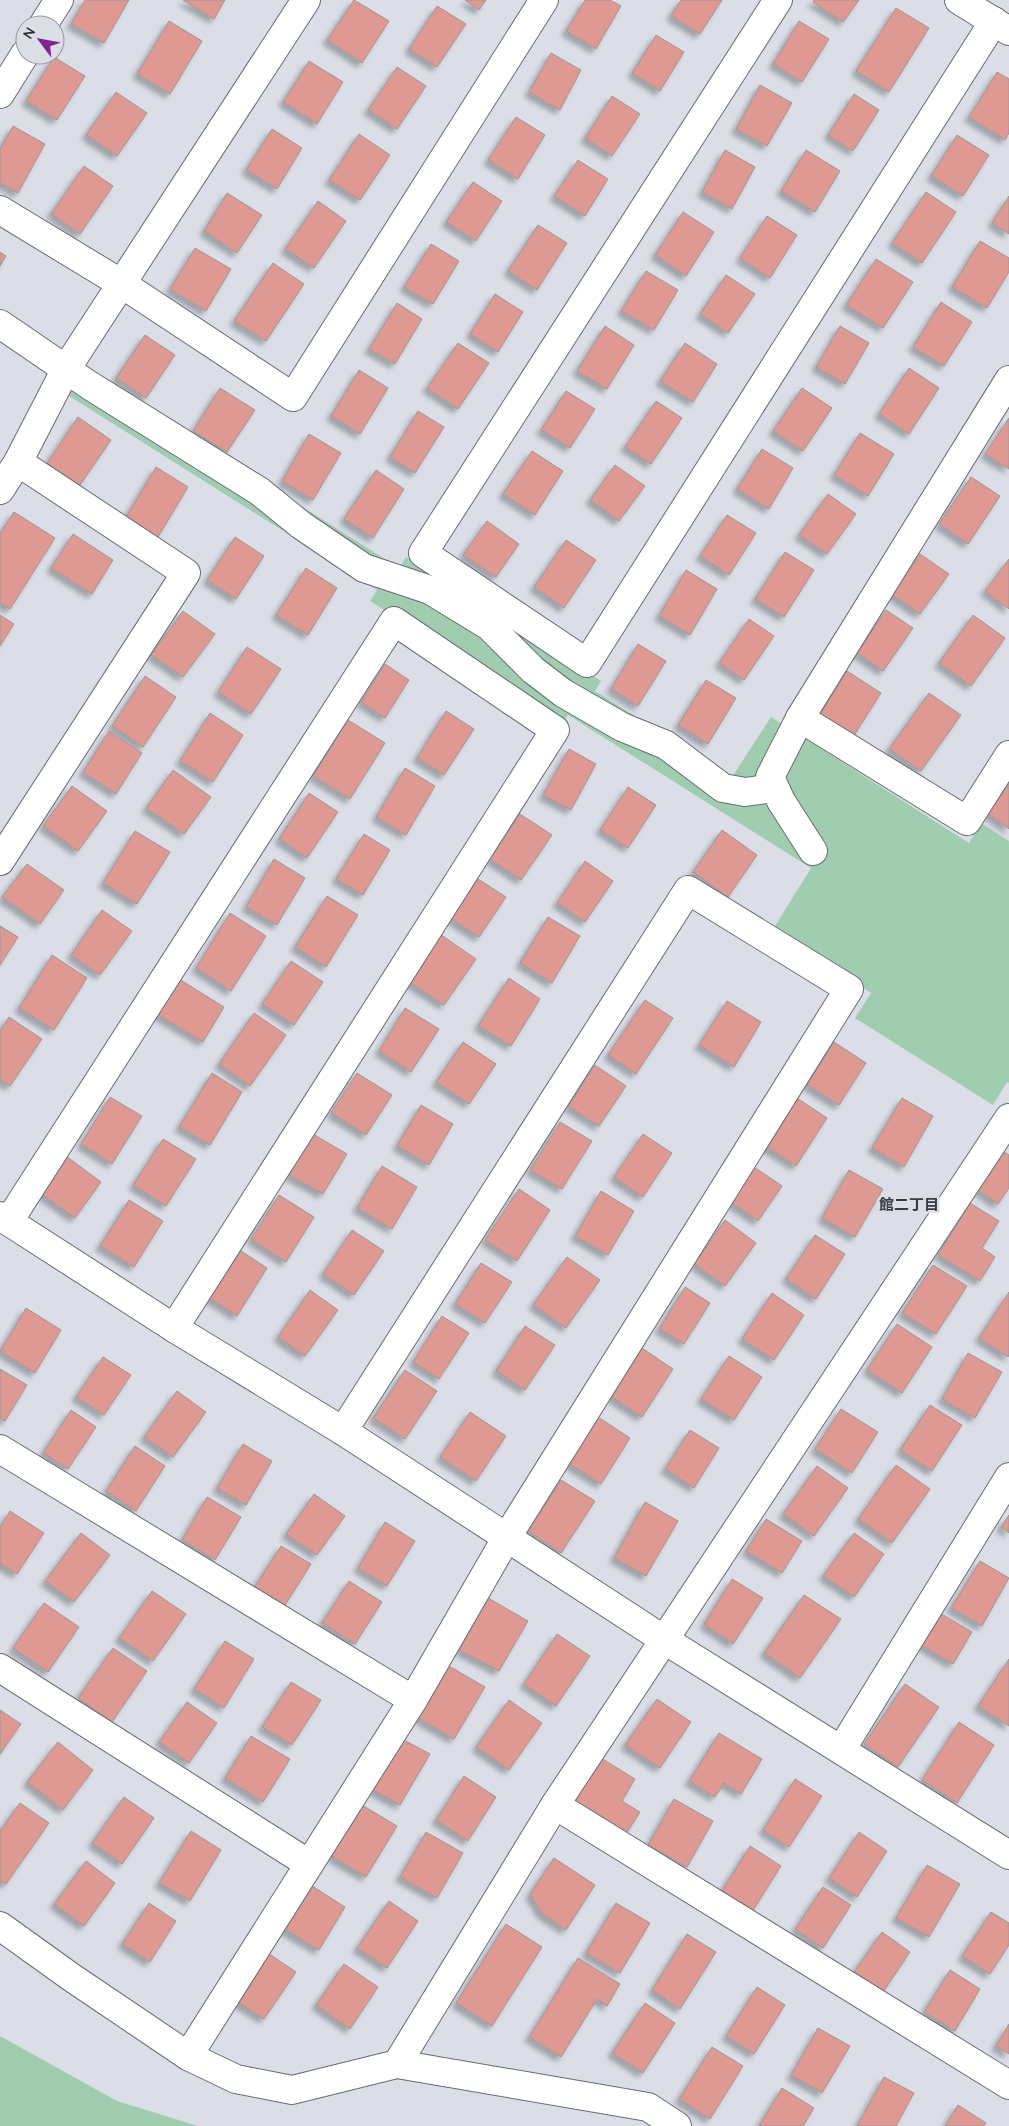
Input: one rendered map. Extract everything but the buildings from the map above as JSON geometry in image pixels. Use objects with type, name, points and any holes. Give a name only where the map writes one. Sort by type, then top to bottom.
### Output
[{"type":"street","points":[[50,15],[59,0]]},
{"type":"street","points":[[0,490],[18,462],[66,369],[306,0]]},
{"type":"street","points":[[0,210],[122,284],[294,396],[544,0]]},
{"type":"street","points":[[778,0],[423,553],[587,663],[1001,26],[959,0]]},
{"type":"street","points":[[0,94],[18,65]]},
{"type":"street","points":[[0,324],[66,369],[259,491],[301,525],[364,568],[430,590],[489,626],[533,670],[563,693],[622,728],[666,745],[699,772],[723,788],[745,792],[774,788]]},
{"type":"street","points":[[812,851],[774,788],[770,777],[800,718],[1009,380]]},
{"type":"street","points":[[0,861],[186,573],[18,462]]},
{"type":"street","points":[[174,1328],[555,730],[394,621],[4,1219],[174,1328],[343,1431],[663,1639],[841,1750],[1006,1847]]},
{"type":"street","points":[[800,718],[967,821],[1009,755]]},
{"type":"street","points":[[188,2056],[414,1700],[507,1537],[849,989],[688,890],[343,1431]]},
{"type":"street","points":[[397,2064],[554,1806],[1009,1118]]},
{"type":"street","points":[[0,1449],[414,1700]]},
{"type":"street","points":[[841,1750],[1009,1477]]},
{"type":"street","points":[[0,1668],[309,1864]]},
{"type":"street","points":[[554,1806],[1009,2085]]},
{"type":"street","points":[[0,1926],[71,1977],[188,2056],[236,2079],[292,2090],[397,2064],[648,2107],[676,2126]]},
{"type":"green space","points":[[82,367],[399,568],[406,557],[601,681],[595,691],[732,777],[771,717],[969,843],[981,823],[1009,841],[1009,1083],[1007,1082],[993,1105],[855,1018],[871,993],[772,931],[811,868],[568,715],[563,722],[370,601],[377,590],[66,394]]},
{"type":"green space","points":[[0,2036],[117,2101],[198,2126],[0,2126]]},
{"type":"district","name":"館二丁目","points":[[909,1205]]}]
